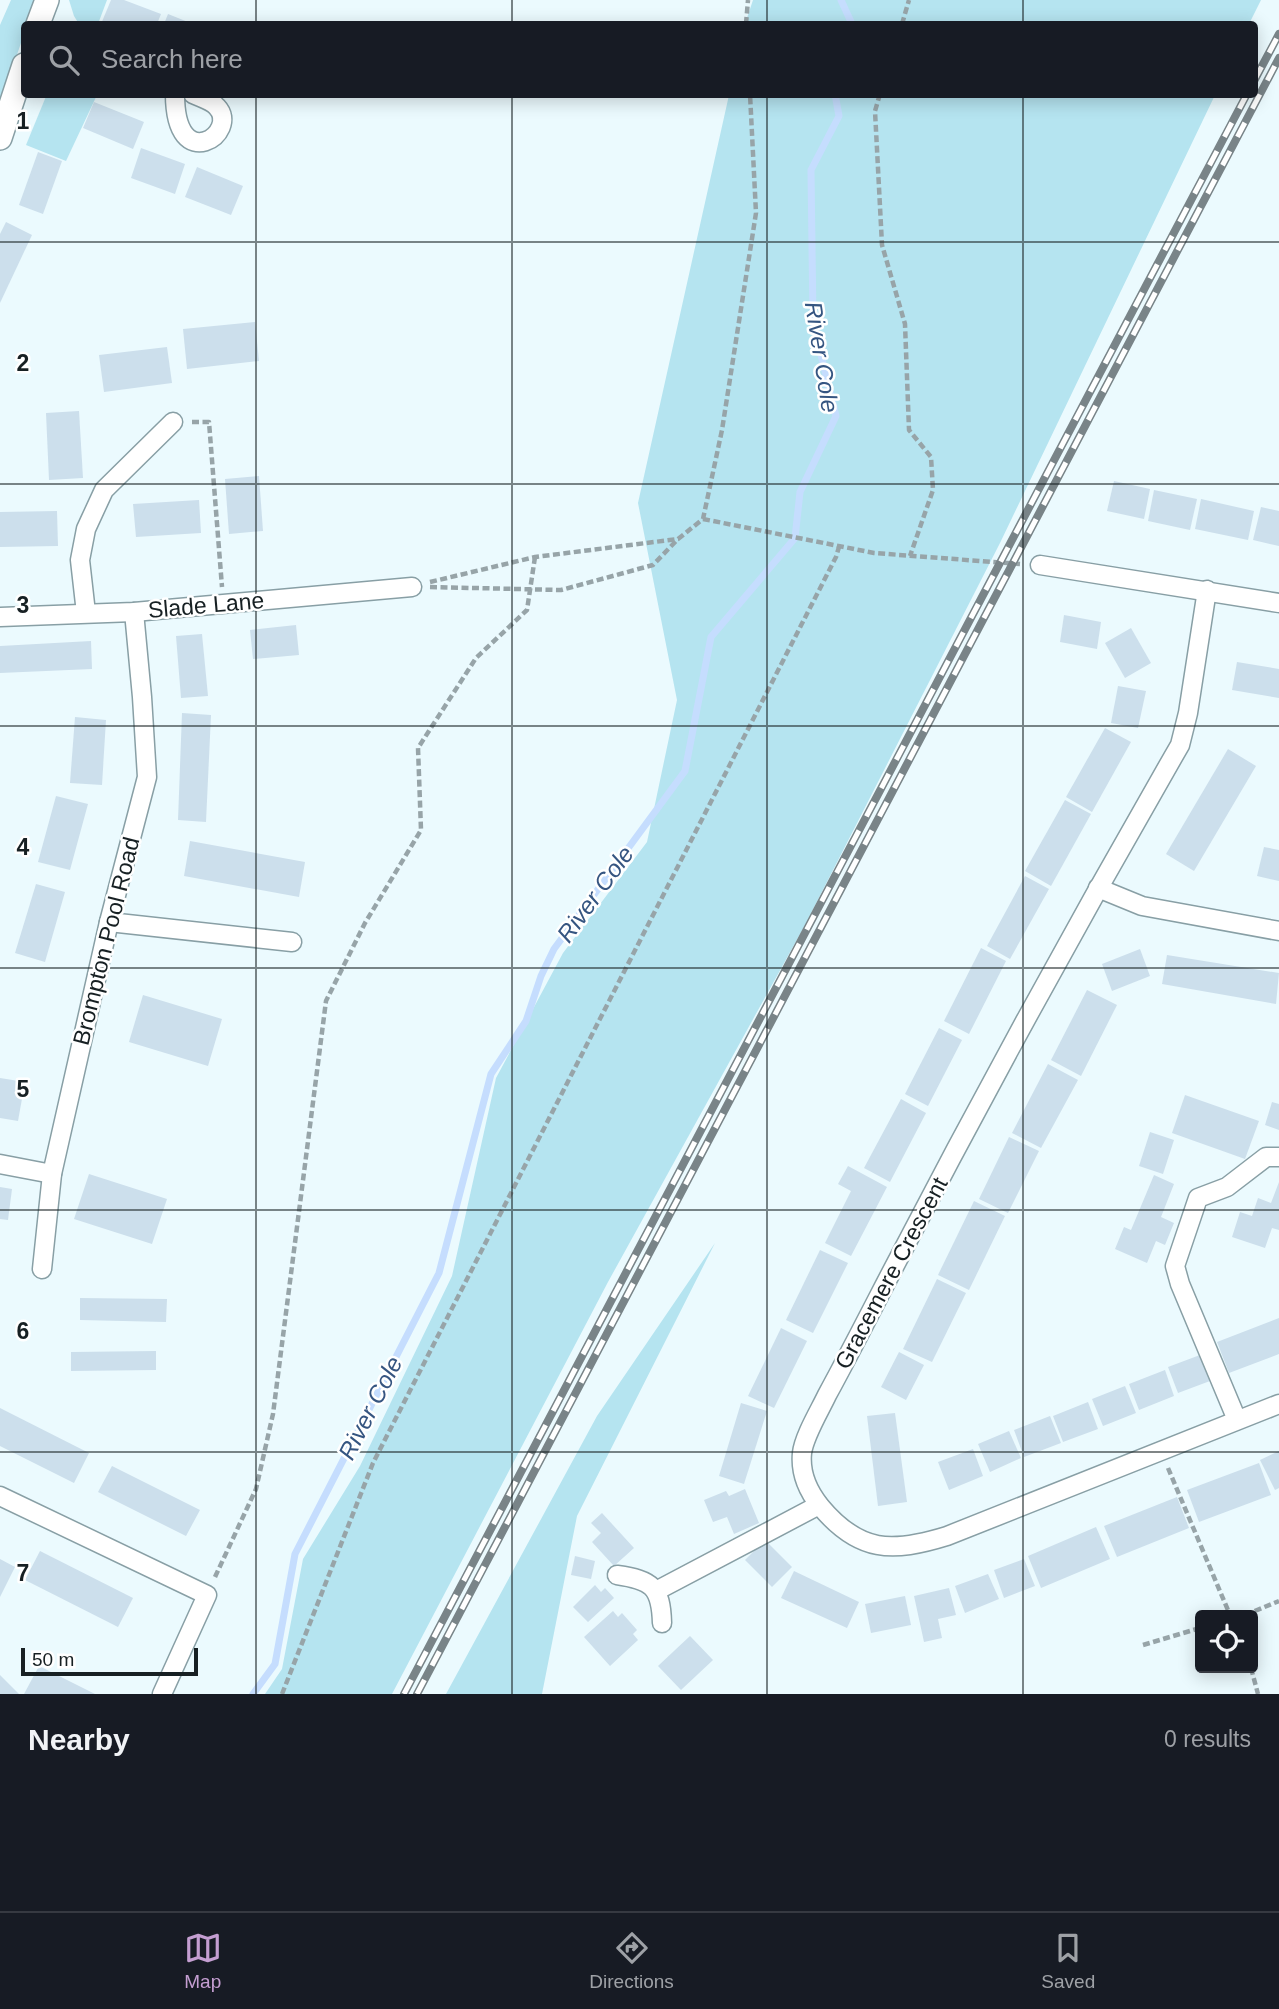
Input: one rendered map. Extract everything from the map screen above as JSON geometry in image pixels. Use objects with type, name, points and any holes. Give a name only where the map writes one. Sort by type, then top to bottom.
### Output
[{"type":"street","points":[[39,21],[47,0]]},
{"type":"street","points":[[0,138],[21,74]]},
{"type":"street","points":[[175,98],[175,115],[180,130],[188,140],[197,143],[210,140],[219,131],[222,114],[215,104],[202,98]]},
{"type":"street","points":[[86,613],[80,560],[86,529],[104,490],[173,422]]},
{"type":"street","points":[[1040,565],[1279,603]]},
{"type":"street","name":"Slade Lane","points":[[0,617],[134,612],[412,587]]},
{"type":"street","name":"Gracemere Crescent","points":[[1207,590],[1188,713],[1180,745],[1038,993],[817,1415],[802,1451],[802,1470],[808,1490],[840,1528],[859,1540],[876,1545],[914,1546],[947,1536],[1279,1404]]},
{"type":"street","name":"Brompton Pool Road","points":[[42,1269],[52,1174],[109,922],[147,777],[134,612]]},
{"type":"street","points":[[1098,888],[1142,906],[1279,931]]},
{"type":"street","points":[[109,922],[292,942]]},
{"type":"street","points":[[1237,1420],[1175,1266],[1198,1198],[1227,1187],[1266,1157],[1279,1157]]},
{"type":"street","points":[[0,1164],[52,1174]]},
{"type":"street","points":[[0,1496],[207,1595],[162,1694]]},
{"type":"street","points":[[656,1591],[819,1505]]},
{"type":"street","points":[[617,1575],[640,1578],[656,1591],[662,1605],[662,1623]]},
{"type":"path","points":[[746,21],[748,0]]},
{"type":"path","points":[[903,21],[909,0]]},
{"type":"path","points":[[412,587],[561,590],[653,565],[678,539],[703,519],[722,430],[756,213],[750,98]]},
{"type":"path","points":[[879,98],[875,111],[882,245],[905,324],[909,430],[931,457],[933,491],[910,556]]},
{"type":"path","points":[[173,422],[209,422],[223,604]]},
{"type":"path","points":[[703,519],[874,553],[1040,565]]},
{"type":"path","points":[[412,587],[535,558],[678,539]]},
{"type":"path","points":[[282,1694],[373,1462],[839,547]]},
{"type":"path","points":[[207,1595],[256,1489],[273,1414],[326,1001],[365,923],[421,830],[418,748],[476,658],[527,610],[535,558]]},
{"type":"path","points":[[1161,1451],[1228,1610]]},
{"type":"path","points":[[1257,1610],[1279,1601]]},
{"type":"path","points":[[1143,1645],[1195,1629]]},
{"type":"path","points":[[1252,1673],[1258,1694]]},
{"type":"shaded area","points":[[11,0],[36,0],[29,21],[21,21],[21,43],[0,105],[0,25]]},
{"type":"shaded area","points":[[69,0],[107,0],[99,21],[77,21]]},
{"type":"shaded area","points":[[753,0],[1261,0],[1250,21],[746,21]]},
{"type":"shaded area","points":[[45,98],[96,98],[66,161],[26,145]]},
{"type":"shaded area","points":[[728,98],[1214,98],[1000,543],[805,925],[608,1282],[392,1694],[265,1694],[282,1669],[303,1559],[360,1466],[452,1276],[496,1078],[563,953],[647,842],[677,700],[638,503]]},
{"type":"shaded area","points":[[715,1243],[577,1516],[542,1694],[446,1694],[597,1416]]},
{"type":"building","points":[[111,0],[124,0],[161,14],[158,21],[102,21]]},
{"type":"building","points":[[168,14],[186,21],[165,21]]},
{"type":"building","points":[[94,102],[144,122],[133,149],[83,128]]},
{"type":"building","points":[[141,148],[185,164],[175,194],[131,178]]},
{"type":"building","points":[[38,152],[62,161],[43,214],[19,205]]},
{"type":"building","points":[[197,167],[243,186],[231,215],[185,197]]},
{"type":"building","points":[[6,222],[32,235],[0,303],[0,234]]},
{"type":"building","points":[[255,322],[259,361],[187,369],[183,329]]},
{"type":"building","points":[[167,347],[172,383],[104,392],[99,355]]},
{"type":"building","points":[[79,411],[83,478],[49,480],[46,413]]},
{"type":"building","points":[[259,476],[263,531],[229,534],[225,479]]},
{"type":"building","points":[[1114,481],[1150,489],[1144,519],[1107,511]]},
{"type":"building","points":[[1154,490],[1197,499],[1190,530],[1148,521]]},
{"type":"building","points":[[1201,499],[1254,511],[1248,540],[1195,529]]},
{"type":"building","points":[[199,500],[201,533],[136,537],[133,504]]},
{"type":"building","points":[[1261,507],[1279,511],[1279,546],[1253,540]]},
{"type":"building","points":[[57,511],[58,546],[0,547],[0,512]]},
{"type":"building","points":[[1064,615],[1101,622],[1097,649],[1060,642]]},
{"type":"building","points":[[296,625],[299,655],[253,659],[250,630]]},
{"type":"building","points":[[1131,628],[1151,663],[1125,678],[1105,643]]},
{"type":"building","points":[[202,634],[208,696],[181,698],[176,636]]},
{"type":"building","points":[[91,641],[92,669],[0,673],[0,646]]},
{"type":"building","points":[[1237,662],[1279,669],[1279,698],[1232,690]]},
{"type":"building","points":[[1118,686],[1146,691],[1138,728],[1111,723]]},
{"type":"building","points":[[182,713],[211,715],[206,822],[178,820]]},
{"type":"building","points":[[75,717],[106,720],[102,785],[70,783]]},
{"type":"building","points":[[1105,728],[1131,742],[1092,812],[1066,797]]},
{"type":"building","points":[[1228,749],[1256,766],[1194,871],[1166,854]]},
{"type":"building","points":[[56,796],[88,804],[70,870],[38,862]]},
{"type":"building","points":[[1065,800],[1091,814],[1051,886],[1025,871]]},
{"type":"building","points":[[190,841],[305,862],[299,897],[184,876]]},
{"type":"building","points":[[1264,847],[1279,850],[1279,881],[1257,876]]},
{"type":"building","points":[[1025,876],[1049,889],[1010,959],[987,946]]},
{"type":"building","points":[[36,884],[65,892],[45,962],[15,953]]},
{"type":"building","points":[[981,948],[1006,961],[969,1034],[944,1021]]},
{"type":"building","points":[[1140,949],[1150,976],[1112,991],[1102,964]]},
{"type":"building","points":[[1167,955],[1279,973],[1276,1004],[1162,984]]},
{"type":"building","points":[[1087,990],[1117,1005],[1081,1076],[1051,1060]]},
{"type":"building","points":[[143,995],[222,1019],[208,1066],[129,1042]]},
{"type":"building","points":[[939,1028],[962,1040],[928,1106],[905,1094]]},
{"type":"building","points":[[1048,1064],[1078,1080],[1041,1148],[1012,1133]]},
{"type":"building","points":[[0,1078],[25,1082],[18,1121],[0,1118]]},
{"type":"building","points":[[1185,1095],[1259,1121],[1245,1159],[1172,1133]]},
{"type":"building","points":[[901,1099],[926,1113],[890,1182],[864,1168]]},
{"type":"building","points":[[1272,1102],[1279,1104],[1279,1130],[1265,1125]]},
{"type":"building","points":[[1150,1132],[1174,1140],[1163,1174],[1139,1166]]},
{"type":"building","points":[[1009,1137],[1039,1151],[1008,1213],[979,1199]]},
{"type":"building","points":[[848,1166],[887,1187],[851,1256],[825,1243],[851,1191],[838,1184]]},
{"type":"building","points":[[89,1174],[167,1199],[152,1244],[74,1219]]},
{"type":"building","points":[[1154,1175],[1174,1184],[1161,1217],[1174,1223],[1165,1245],[1156,1241],[1147,1263],[1115,1249],[1124,1227],[1131,1230]]},
{"type":"building","points":[[1279,1182],[1279,1230],[1272,1228],[1265,1248],[1232,1237],[1240,1212],[1252,1216],[1258,1198],[1271,1203]]},
{"type":"building","points":[[0,1187],[12,1189],[8,1220],[0,1219]]},
{"type":"building","points":[[974,1201],[1005,1216],[969,1290],[938,1275]]},
{"type":"building","points":[[820,1250],[848,1263],[813,1333],[786,1320]]},
{"type":"building","points":[[937,1279],[966,1293],[932,1362],[903,1349]]},
{"type":"building","points":[[80,1298],[167,1299],[166,1322],[80,1320]]},
{"type":"building","points":[[1279,1318],[1279,1354],[1229,1373],[1217,1342]]},
{"type":"building","points":[[781,1328],[807,1341],[774,1408],[748,1396]]},
{"type":"building","points":[[156,1351],[156,1370],[71,1371],[71,1352]]},
{"type":"building","points":[[899,1352],[924,1365],[906,1400],[881,1387]]},
{"type":"building","points":[[1200,1355],[1210,1381],[1178,1393],[1168,1367]]},
{"type":"building","points":[[1165,1370],[1174,1396],[1139,1410],[1129,1384]]},
{"type":"building","points":[[1125,1386],[1136,1413],[1103,1426],[1092,1399]]},
{"type":"building","points":[[1088,1402],[1098,1429],[1063,1442],[1053,1416]]},
{"type":"building","points":[[741,1403],[767,1411],[744,1484],[719,1476]]},
{"type":"building","points":[[0,1408],[89,1453],[74,1483],[0,1446]]},
{"type":"building","points":[[895,1413],[907,1502],[878,1506],[867,1416]]},
{"type":"building","points":[[1050,1416],[1061,1443],[1024,1457],[1014,1430]]},
{"type":"building","points":[[1009,1431],[1021,1458],[990,1472],[978,1444]]},
{"type":"building","points":[[973,1449],[983,1476],[949,1490],[938,1462]]},
{"type":"building","points":[[1279,1451],[1279,1488],[1275,1490],[1260,1460]]},
{"type":"building","points":[[1259,1463],[1271,1495],[1199,1522],[1187,1490]]},
{"type":"building","points":[[112,1466],[200,1510],[186,1536],[98,1492]]},
{"type":"building","points":[[745,1489],[759,1523],[734,1534],[727,1517],[713,1522],[704,1500],[726,1491],[729,1496]]},
{"type":"building","points":[[1177,1497],[1189,1528],[1117,1557],[1104,1526]]},
{"type":"building","points":[[602,1513],[634,1548],[614,1566],[592,1542],[601,1533],[591,1523]]},
{"type":"building","points":[[1096,1527],[1110,1559],[1041,1588],[1028,1556]]},
{"type":"building","points":[[765,1540],[792,1567],[772,1587],[745,1560]]},
{"type":"building","points":[[40,1551],[133,1598],[118,1627],[25,1580]]},
{"type":"building","points":[[575,1556],[595,1561],[591,1579],[571,1575]]},
{"type":"building","points":[[0,1559],[15,1567],[0,1597]]},
{"type":"building","points":[[1024,1559],[1035,1586],[1004,1598],[994,1570]]},
{"type":"building","points":[[794,1571],[859,1602],[847,1628],[781,1598]]},
{"type":"building","points":[[988,1574],[999,1599],[965,1613],[955,1586]]},
{"type":"building","points":[[595,1585],[601,1592],[605,1588],[614,1598],[588,1622],[573,1607]]},
{"type":"building","points":[[949,1588],[956,1615],[938,1619],[942,1638],[924,1642],[914,1596]]},
{"type":"building","points":[[905,1596],[911,1625],[871,1633],[865,1604]]},
{"type":"building","points":[[613,1611],[618,1617],[622,1613],[637,1630],[633,1634],[638,1640],[610,1666],[584,1637]]},
{"type":"building","points":[[690,1636],[713,1660],[681,1690],[658,1666]]},
{"type":"building","points":[[39,1666],[95,1694],[24,1694]]},
{"type":"building","points":[[0,1675],[19,1694],[0,1694]]},
{"type":"waterway","name":"River Cole","points":[[841,0],[851,21]]},
{"type":"waterway","name":"River Cole","points":[[253,1694],[275,1664],[295,1554],[439,1273],[491,1074],[526,1021],[541,976],[554,949],[685,771],[711,637],[795,538],[800,492],[836,416],[813,322],[811,170],[839,116],[836,98]]},
{"type":"railway","points":[[1258,73],[1279,34]]},
{"type":"railway","points":[[1258,98],[1279,58]]},
{"type":"railway","points":[[404,1694],[1245,98]]},
{"type":"railway","points":[[417,1694],[1258,98]]}]
